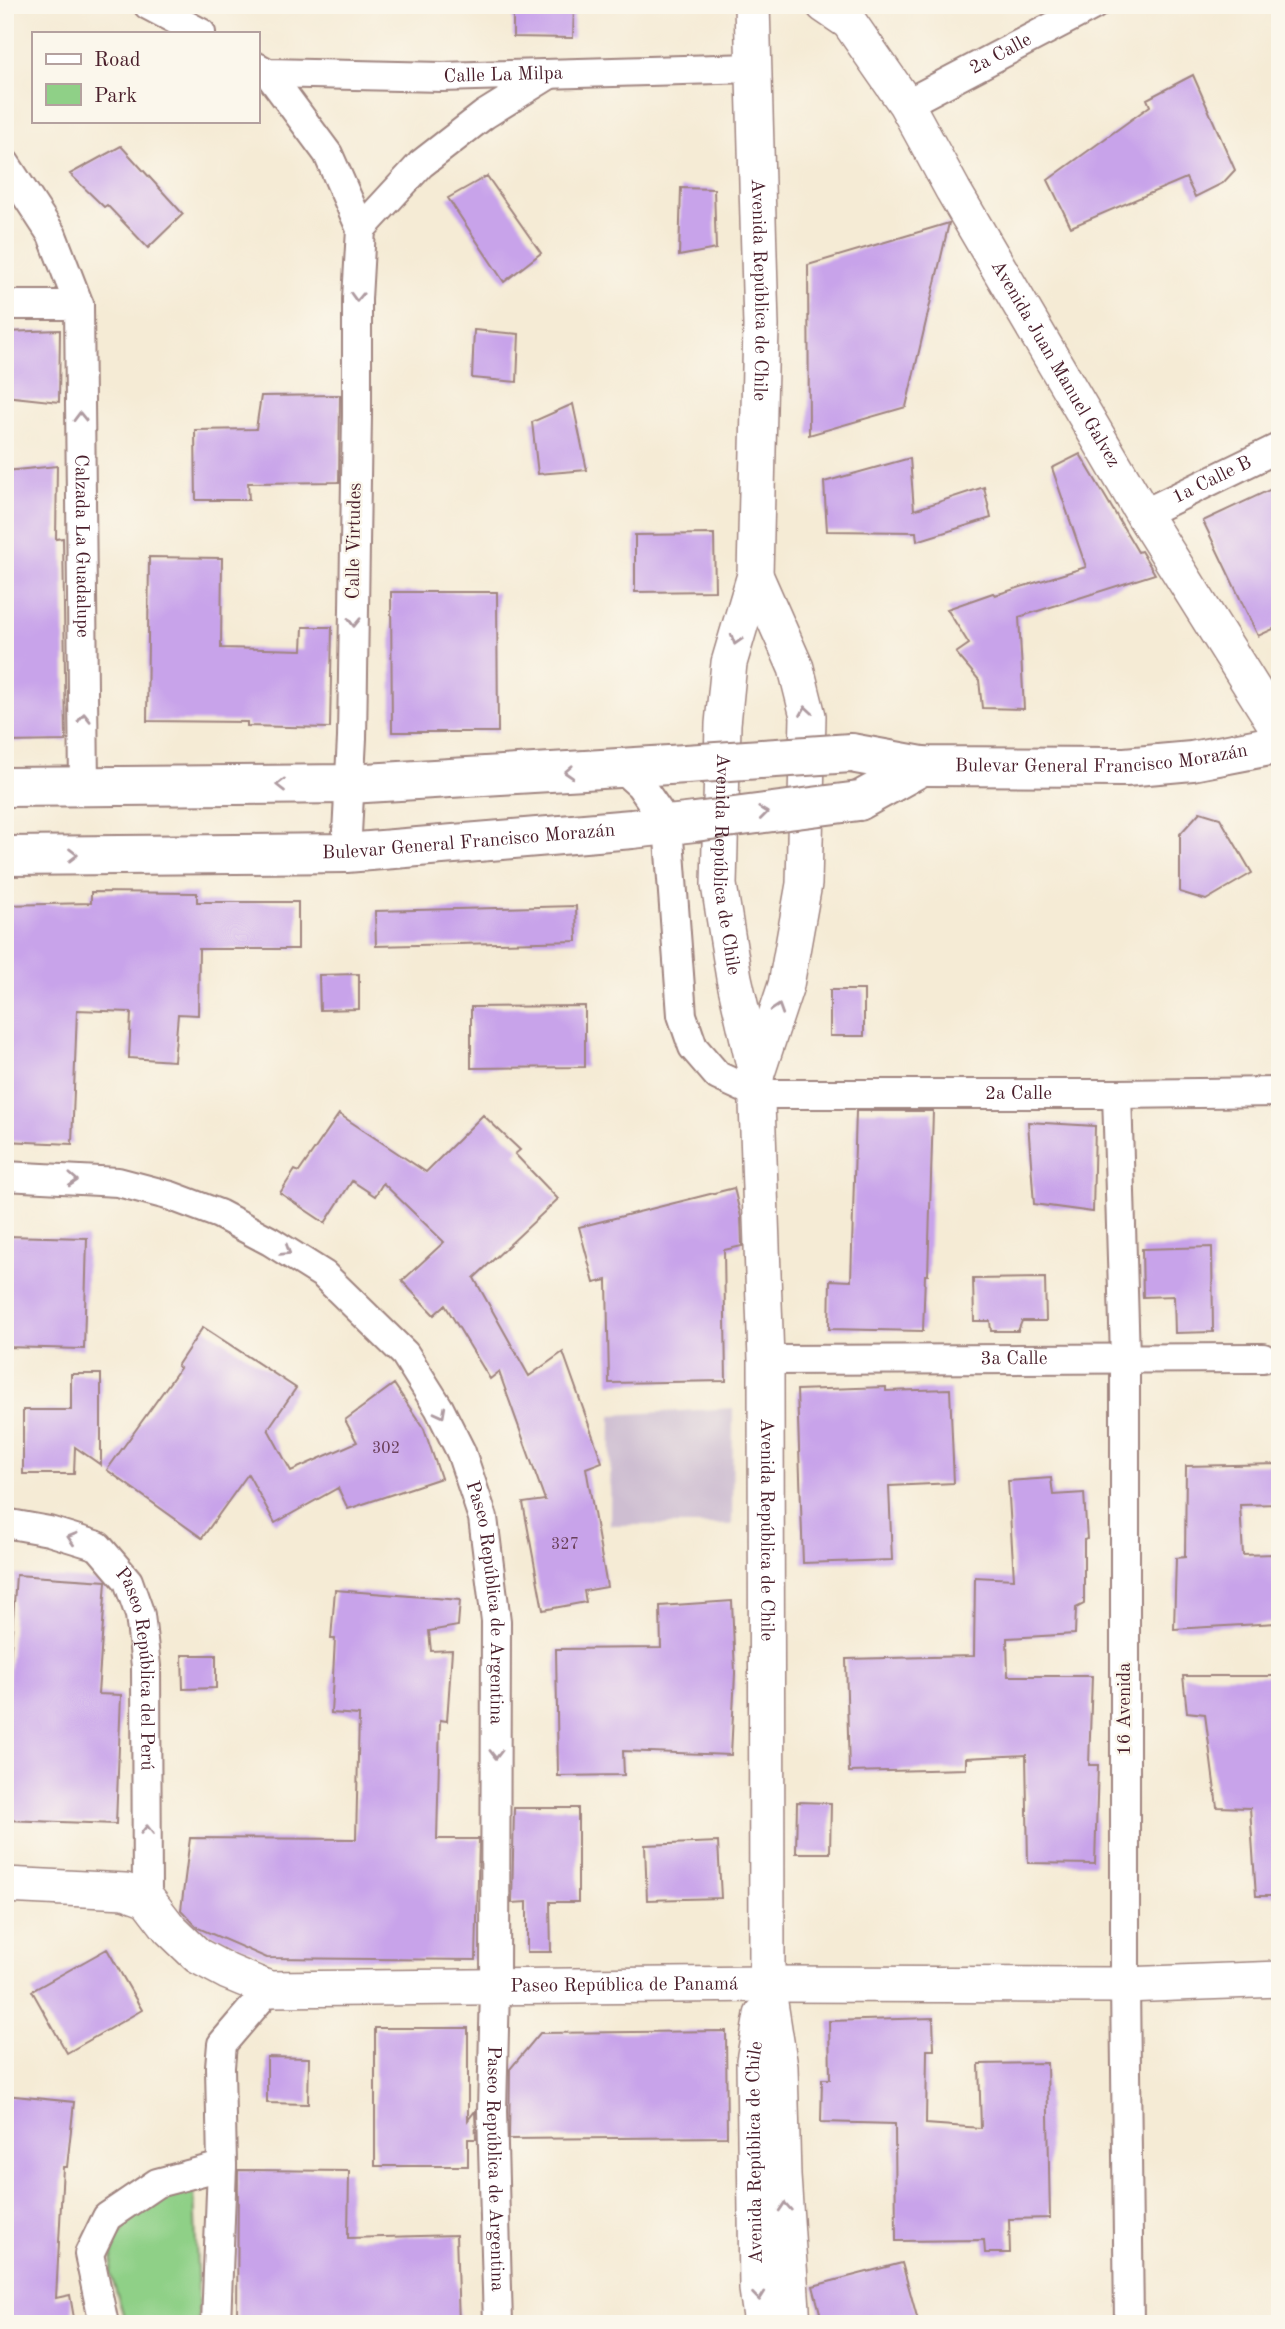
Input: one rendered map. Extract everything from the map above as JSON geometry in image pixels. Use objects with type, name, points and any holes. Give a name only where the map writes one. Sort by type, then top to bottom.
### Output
[{"type":"main road","name":"Bulevar General Francisco Morazán","points":[[5,787],[349,784],[851,753],[922,766],[1157,765],[1280,744]]},
{"type":"main road","name":"Bulevar General Francisco Morazán","points":[[5,856],[346,853],[682,823],[859,801],[922,766]]},
{"type":"street","points":[[148,5],[199,32]]},
{"type":"street","name":"Avenida República de Chile","points":[[752,5],[761,326],[755,575],[729,663],[723,724],[719,885],[734,978],[757,1084],[766,1360],[767,1984],[779,2067],[793,2324]]},
{"type":"street","name":"Avenida Juan Manuel Galvez","points":[[824,5],[849,22],[906,104],[953,190],[1143,514],[1280,732]]},
{"type":"street","name":"2a Calle","points":[[906,104],[1094,5]]},
{"type":"street","name":"Calle La Milpa","points":[[262,70],[442,77],[753,68]]},
{"type":"street","name":"Calle Virtudes","points":[[262,70],[328,154],[361,229],[357,299],[357,442],[346,853]]},
{"type":"street","points":[[361,229],[421,164],[484,115],[552,72]]},
{"type":"street","points":[[5,163],[52,235],[79,305],[5,305]]},
{"type":"street","name":"Calzada La Guadalupe","points":[[79,305],[84,787]]},
{"type":"street","name":"1a Calle B","points":[[1143,514],[1280,447]]},
{"type":"street","name":"Avenida República de Chile","points":[[755,575],[796,668],[808,716],[804,884],[786,985],[757,1084]]},
{"type":"street","points":[[622,769],[682,823],[682,1015],[692,1047],[718,1076],[757,1084]]},
{"type":"street","name":"2a Calle","points":[[757,1084],[1118,1094],[1280,1092]]},
{"type":"street","name":"16 Avenida","points":[[1118,1094],[1125,1357],[1125,1984],[1129,2324]]},
{"type":"street","name":"Paseo República de Argentina","points":[[5,1176],[118,1182],[171,1196],[219,1214],[270,1241],[324,1275],[405,1354],[439,1408],[461,1452],[484,1518],[496,1621],[492,2111],[498,2324]]},
{"type":"street","name":"3a Calle","points":[[766,1360],[1263,1357]]},
{"type":"street","name":"Paseo República del Perú","points":[[5,1523],[49,1531],[98,1546],[128,1581],[140,1615],[146,1666],[147,1899]]},
{"type":"street","points":[[5,1885],[125,1891],[147,1899]]},
{"type":"street","name":"Paseo República de Panamá","points":[[147,1899],[170,1929],[198,1956],[269,1989],[1125,1984],[1280,1979]]},
{"type":"street","name":"Avenida República de Chile","points":[[762,2324],[757,2289],[754,2061],[767,1984]]},
{"type":"street","points":[[216,2324],[222,2166],[222,2044],[269,1989]]},
{"type":"street","points":[[104,2324],[89,2254],[107,2217],[157,2183],[222,2166]]},
{"type":"shaded area","points":[[733,1408],[732,1525],[610,1525],[611,1415]]},
{"type":"green space","points":[[194,2188],[199,2324],[126,2324],[110,2272],[115,2239],[146,2205]]},
{"type":"building","points":[[513,5],[574,5],[573,38],[513,37]]},
{"type":"building","points":[[1193,75],[1235,170],[1223,183],[1195,197],[1186,178],[1071,227],[1048,180],[1150,106],[1147,99]]},
{"type":"building","points":[[121,146],[183,214],[148,248],[107,205],[104,207],[70,174]]},
{"type":"building","points":[[487,176],[541,253],[504,282],[448,198]]},
{"type":"building","points":[[681,188],[714,189],[716,249],[679,256]]},
{"type":"building","points":[[949,223],[906,407],[809,435],[808,265]]},
{"type":"building","points":[[60,330],[59,402],[5,396],[5,332]]},
{"type":"building","points":[[474,330],[519,334],[517,382],[472,378]]},
{"type":"building","points":[[340,395],[339,482],[248,483],[249,500],[196,500],[195,430],[256,429],[261,396]]},
{"type":"building","points":[[573,404],[587,470],[538,474],[532,422]]},
{"type":"building","points":[[1080,454],[1138,552],[1141,551],[1155,574],[1019,617],[1024,709],[982,708],[979,680],[956,653],[969,644],[947,609],[1086,567],[1052,468]]},
{"type":"building","points":[[910,458],[914,510],[984,487],[991,518],[917,541],[916,532],[827,531],[824,482]]},
{"type":"building","points":[[57,466],[56,539],[63,538],[66,741],[5,742],[5,471]]},
{"type":"building","points":[[1280,485],[1280,626],[1258,636],[1203,521]]},
{"type":"building","points":[[714,534],[715,591],[635,592],[635,535]]},
{"type":"building","points":[[149,557],[222,558],[221,648],[302,650],[303,627],[332,627],[330,728],[247,726],[247,722],[147,721]]},
{"type":"building","points":[[391,592],[497,592],[498,732],[392,732]]},
{"type":"building","points":[[1200,812],[1220,818],[1252,873],[1206,900],[1180,892],[1180,834]]},
{"type":"building","points":[[91,892],[197,893],[197,902],[298,902],[298,949],[199,949],[198,1015],[178,1014],[174,1061],[129,1058],[131,1012],[77,1010],[72,1144],[5,1141],[5,905],[91,903]]},
{"type":"building","points":[[576,906],[577,941],[376,946],[375,911]]},
{"type":"building","points":[[359,974],[359,1009],[320,1010],[319,975]]},
{"type":"building","points":[[830,990],[864,990],[864,1036],[830,1036]]},
{"type":"building","points":[[585,1006],[585,1067],[471,1068],[471,1007]]},
{"type":"building","points":[[856,1111],[933,1111],[928,1275],[925,1275],[923,1331],[829,1329],[830,1280],[851,1281]]},
{"type":"building","points":[[339,1114],[426,1172],[483,1115],[520,1150],[515,1154],[558,1199],[474,1278],[529,1376],[563,1352],[602,1462],[586,1468],[607,1587],[584,1591],[586,1602],[543,1610],[523,1503],[545,1500],[499,1372],[490,1379],[445,1305],[434,1315],[402,1281],[444,1242],[383,1183],[375,1196],[352,1181],[325,1223],[280,1193],[295,1170],[299,1172]]},
{"type":"building","points":[[1028,1122],[1095,1126],[1093,1212],[1034,1204]]},
{"type":"building","points":[[734,1188],[741,1217],[742,1246],[724,1250],[726,1381],[609,1383],[607,1280],[594,1283],[579,1227]]},
{"type":"building","points":[[5,1236],[87,1238],[84,1349],[5,1347]]},
{"type":"building","points":[[1212,1247],[1213,1332],[1175,1333],[1174,1296],[1143,1297],[1142,1249]]},
{"type":"building","points":[[1045,1278],[1046,1321],[1022,1321],[1018,1331],[991,1331],[990,1321],[974,1321],[973,1279]]},
{"type":"building","points":[[203,1327],[296,1388],[268,1429],[291,1471],[357,1442],[345,1420],[394,1384],[424,1429],[441,1478],[348,1509],[338,1488],[275,1523],[248,1474],[202,1538],[107,1470],[180,1368],[177,1366]]},
{"type":"building","points":[[71,1374],[101,1374],[101,1465],[75,1447],[74,1474],[23,1474],[23,1410],[71,1410]]},
{"type":"building","points":[[886,1387],[886,1391],[950,1389],[954,1483],[889,1486],[892,1560],[803,1563],[797,1390]]},
{"type":"building","points":[[1280,1464],[1280,1504],[1240,1505],[1243,1555],[1274,1554],[1276,1623],[1174,1629],[1176,1558],[1185,1557],[1186,1466]]},
{"type":"building","points":[[1051,1478],[1053,1495],[1084,1493],[1087,1539],[1084,1540],[1084,1604],[1076,1608],[1075,1634],[1007,1638],[1008,1676],[1092,1676],[1089,1765],[1098,1765],[1095,1864],[1028,1863],[1026,1755],[966,1758],[966,1769],[849,1772],[846,1659],[974,1656],[975,1577],[1014,1579],[1008,1481]]},
{"type":"building","points":[[16,1575],[106,1581],[98,1694],[121,1695],[116,1824],[5,1820],[5,1690],[8,1690]]},
{"type":"building","points":[[335,1590],[460,1600],[458,1626],[429,1631],[431,1651],[452,1650],[447,1721],[440,1720],[437,1839],[479,1839],[476,1960],[267,1958],[198,1928],[181,1910],[190,1838],[356,1839],[359,1715],[331,1713],[335,1639],[331,1639]]},
{"type":"building","points":[[732,1601],[735,1673],[731,1755],[623,1751],[624,1775],[558,1776],[556,1649],[661,1648],[660,1606]]},
{"type":"building","points":[[182,1655],[216,1655],[216,1688],[183,1689]]},
{"type":"building","points":[[1183,1676],[1280,1676],[1280,1896],[1256,1896],[1250,1808],[1217,1807],[1205,1714],[1187,1712]]},
{"type":"building","points":[[797,1802],[831,1803],[830,1853],[796,1853]]},
{"type":"building","points":[[514,1808],[578,1808],[578,1902],[550,1902],[551,1952],[527,1952],[527,1902],[512,1903]]},
{"type":"building","points":[[718,1842],[721,1898],[647,1900],[645,1845]]},
{"type":"building","points":[[107,1949],[142,2010],[67,2053],[32,1991]]},
{"type":"building","points":[[933,2018],[934,2050],[927,2050],[926,2124],[981,2128],[979,2064],[1047,2063],[1050,2218],[1009,2219],[1010,2253],[985,2253],[984,2240],[896,2241],[895,2124],[821,2122],[822,2079],[830,2079],[829,2021]]},
{"type":"building","points":[[375,2028],[468,2028],[468,2120],[475,2111],[476,2139],[468,2139],[468,2166],[375,2166]]},
{"type":"building","points":[[726,2031],[727,2137],[509,2139],[510,2069],[540,2033]]},
{"type":"building","points":[[267,2057],[309,2058],[308,2104],[267,2103]]},
{"type":"building","points":[[5,2095],[74,2102],[67,2167],[63,2167],[56,2298],[70,2295],[75,2324],[5,2324]]},
{"type":"building","points":[[238,2170],[349,2171],[348,2238],[456,2235],[459,2324],[237,2324]]},
{"type":"building","points":[[902,2263],[919,2324],[823,2324],[813,2286]]}]
